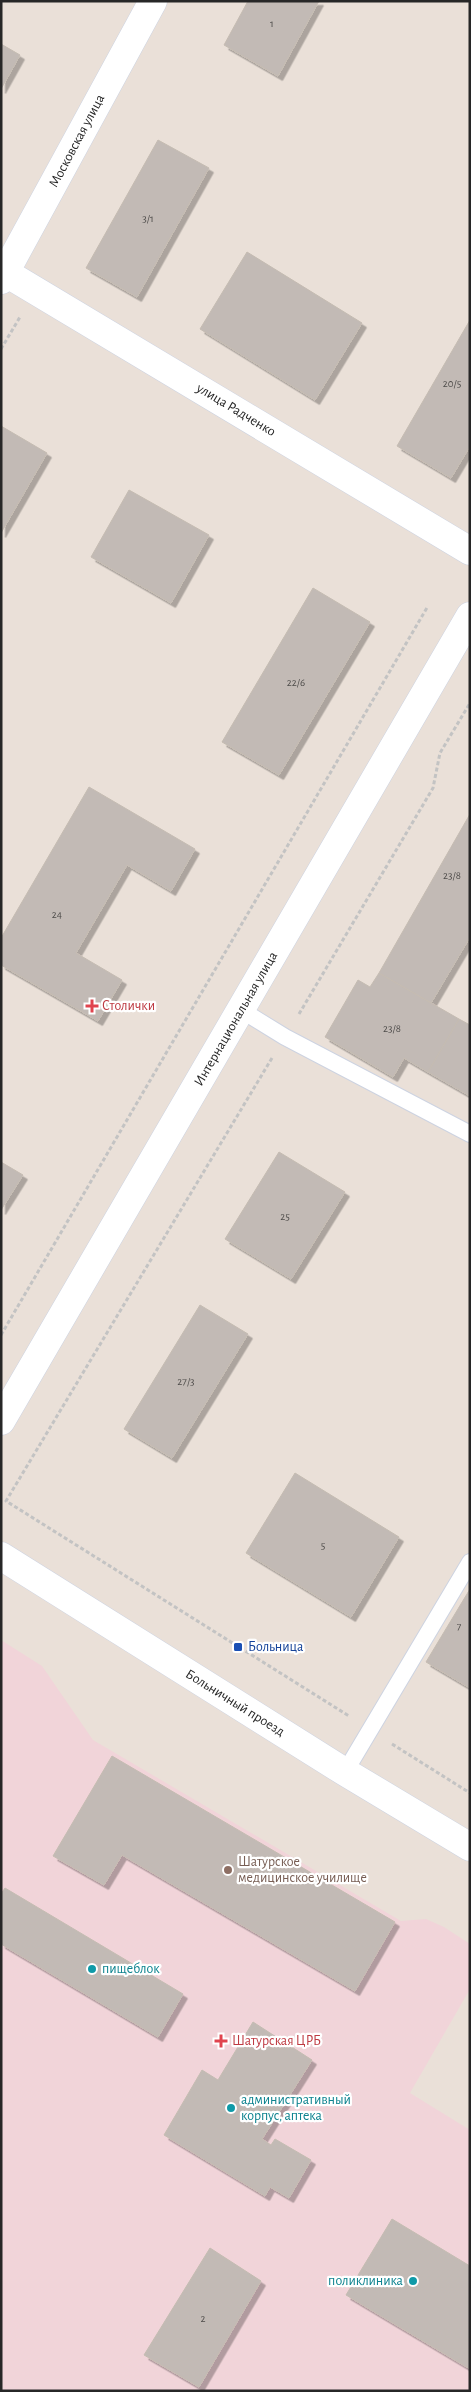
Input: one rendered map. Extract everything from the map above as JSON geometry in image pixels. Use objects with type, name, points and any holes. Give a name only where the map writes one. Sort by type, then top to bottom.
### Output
[{"type":"street","name":"Московская улица","points":[[3,274],[153,1]]},
{"type":"street","name":"улица Радченко","points":[[3,274],[470,551]]},
{"type":"street","name":"Интернациональная улица","points":[[1,1421],[470,616]]},
{"type":"street","name":"Больничный проезд","points":[[1,1556],[345,1772],[470,1847]]},
{"type":"lane","points":[[241,1010],[285,1037],[470,1134]]},
{"type":"lane","points":[[345,1772],[470,1562]]},
{"type":"path","points":[[1,349],[21,315]]},
{"type":"path","points":[[1,1336],[428,606]]},
{"type":"path","points":[[470,703],[440,752],[433,788],[6,1501],[470,1793]]},
{"type":"shaded area","name":"Шатурская ЦРБ","points":[[1,1640],[42,1666],[93,1740],[401,1921],[426,1919],[444,1927],[470,1944],[470,1989],[410,2093],[470,2130],[470,2391],[1,2391]]},
{"type":"building","points":[[248,1],[319,1],[278,76],[224,45]]},
{"type":"building","points":[[1,44],[20,55],[1,89]]},
{"type":"building","points":[[158,140],[209,168],[137,297],[86,268]]},
{"type":"building","points":[[247,252],[362,323],[315,400],[200,329]]},
{"type":"building","points":[[470,320],[470,446],[451,478],[397,446]]},
{"type":"building","points":[[1,426],[47,453],[1,533]]},
{"type":"building","points":[[129,490],[209,535],[171,603],[91,557]]},
{"type":"building","points":[[313,588],[370,622],[279,775],[222,742]]},
{"type":"building","points":[[89,787],[195,849],[171,891],[127,865],[76,953],[122,980],[98,1021],[1,965],[1,938]]},
{"type":"building","points":[[470,814],[470,937],[431,1003],[379,973]]},
{"type":"building","points":[[379,973],[459,1019],[428,1072],[404,1058],[393,1077],[325,1037],[358,980],[370,987]]},
{"type":"building","points":[[459,1019],[470,1025],[470,1096],[428,1072]]},
{"type":"building","points":[[279,1152],[345,1192],[291,1279],[225,1239]]},
{"type":"building","points":[[1,1162],[23,1175],[1,1210]]},
{"type":"building","points":[[200,1305],[248,1334],[172,1458],[124,1429]]},
{"type":"building","points":[[295,1473],[399,1537],[351,1617],[246,1553]]},
{"type":"building","points":[[470,1589],[470,1688],[426,1662]]},
{"type":"building","name":"Шатурское медицинское училище","points":[[112,1756],[395,1922],[355,1991],[122,1855],[104,1885],[53,1856]]},
{"type":"building","name":"пищеблок","points":[[5,1888],[183,1994],[158,2037],[1,1944],[1,1894]]},
{"type":"building","name":"административный корпус, аптека","points":[[253,2022],[312,2060],[262,2139],[271,2145],[275,2139],[311,2160],[289,2198],[270,2187],[265,2196],[164,2135],[202,2070],[218,2080]]},
{"type":"building","name":"поликлиника","points":[[392,2219],[470,2266],[470,2369],[346,2295]]},
{"type":"building","points":[[210,2248],[261,2281],[199,2387],[144,2355]]},
{"type":"place","name":"Столички","points":[[92,1006]]},
{"type":"place","name":"Больница","points":[[238,1647]]},
{"type":"place","name":"Шатурское медицинское училище","points":[[228,1870]]},
{"type":"place","name":"пищеблок","points":[[92,1969]]},
{"type":"place","name":"Шатурская ЦРБ","points":[[221,2041]]},
{"type":"place","name":"административный корпус, аптека","points":[[231,2108]]},
{"type":"place","name":"поликлиника","points":[[413,2281]]}]
